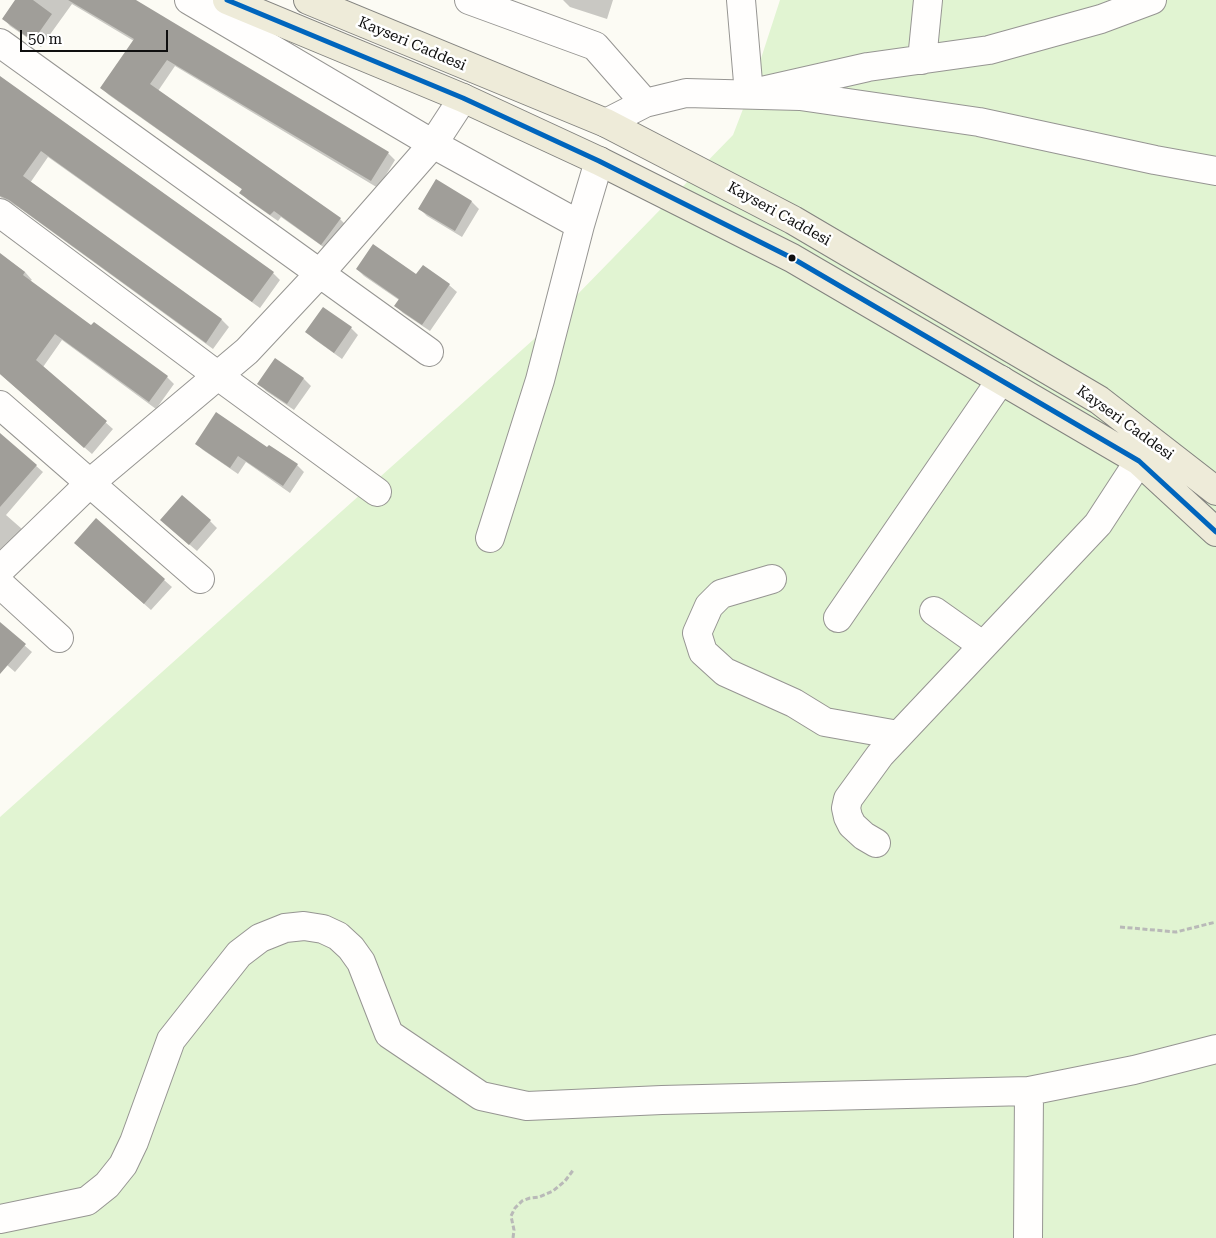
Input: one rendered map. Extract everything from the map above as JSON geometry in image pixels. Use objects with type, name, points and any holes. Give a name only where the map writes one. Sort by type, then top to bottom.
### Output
[{"type":"main road","name":"Kayseri Caddesi","points":[[227,0],[463,98],[599,161],[792,258],[1139,461],[1216,532]]},
{"type":"main road","name":"Kayseri Caddesi","points":[[308,0],[606,123],[793,220],[1099,400],[1216,491]]},
{"type":"street","points":[[189,0],[433,144],[580,225]]},
{"type":"street","points":[[469,0],[595,46],[645,103]]},
{"type":"street","points":[[741,0],[749,94]]},
{"type":"street","points":[[922,60],[928,0]]},
{"type":"street","points":[[749,94],[868,67],[990,50],[1101,19],[1152,0]]},
{"type":"street","points":[[0,44],[429,352]]},
{"type":"street","points":[[606,123],[645,103],[686,93],[800,96],[979,122],[1155,160],[1216,171]]},
{"type":"street","points":[[0,570],[90,483],[247,351],[320,273],[433,144],[463,98]]},
{"type":"street","points":[[490,538],[540,380],[580,225],[599,161]]},
{"type":"street","points":[[0,213],[377,492]]},
{"type":"street","points":[[838,618],[1001,380]]},
{"type":"street","points":[[0,405],[200,579]]},
{"type":"street","points":[[876,843],[852,826],[846,808],[848,799],[880,755],[1098,524],[1139,461]]},
{"type":"street","points":[[772,579],[721,594],[708,606],[697,633],[703,652],[725,672],[794,703],[825,722],[898,736]]},
{"type":"street","points":[[0,584],[59,638]]},
{"type":"street","points":[[934,610],[982,645]]},
{"type":"street","points":[[0,1219],[86,1201],[106,1185],[123,1165],[134,1142],[171,1040],[239,954],[260,938],[285,928],[304,926],[323,929],[338,936],[351,948],[361,962],[389,1034],[482,1096],[527,1106],[662,1100],[1029,1091],[1134,1070],[1216,1049]]},
{"type":"street","points":[[1028,1238],[1029,1091]]},
{"type":"path","points":[[1120,927],[1176,932],[1216,922]]},
{"type":"path","points":[[513,1238],[514,1230],[511,1216],[515,1208],[530,1198],[539,1197],[553,1191],[565,1182],[574,1169]]},
{"type":"green space","points":[[780,0],[1216,0],[1216,1238],[0,1238],[0,817],[533,340],[733,135],[753,83]]},
{"type":"building","points":[[15,0],[33,0],[52,14],[33,41],[2,19]]},
{"type":"building","points":[[68,0],[136,0],[389,152],[371,181],[167,60],[150,84],[341,218],[321,245],[274,211],[270,215],[239,193],[242,189],[100,88],[134,39]]},
{"type":"building","points":[[0,76],[274,272],[252,302],[41,151],[23,176],[222,319],[206,343],[9,200],[0,196]]},
{"type":"building","points":[[436,179],[472,201],[455,231],[418,209]]},
{"type":"building","points":[[373,244],[416,274],[423,265],[450,284],[422,325],[394,306],[399,299],[356,269]]},
{"type":"building","points":[[0,253],[25,272],[23,275],[91,325],[94,322],[168,376],[149,402],[55,334],[36,360],[107,421],[84,448],[0,374]]},
{"type":"building","points":[[323,307],[352,327],[334,353],[305,332]]},
{"type":"building","points":[[275,358],[304,378],[287,404],[257,384]]},
{"type":"building","points":[[216,412],[267,447],[269,445],[298,464],[283,486],[238,456],[230,468],[195,444]]},
{"type":"building","points":[[0,433],[37,465],[0,507]]},
{"type":"building","points":[[182,495],[211,520],[189,545],[160,520]]},
{"type":"building","points":[[96,518],[165,579],[144,604],[74,543]]},
{"type":"building","points":[[0,622],[26,644],[0,674]]},
{"type":"transit line","points":[[227,0],[463,98],[599,161],[792,258],[1139,461],[1216,532]]}]
